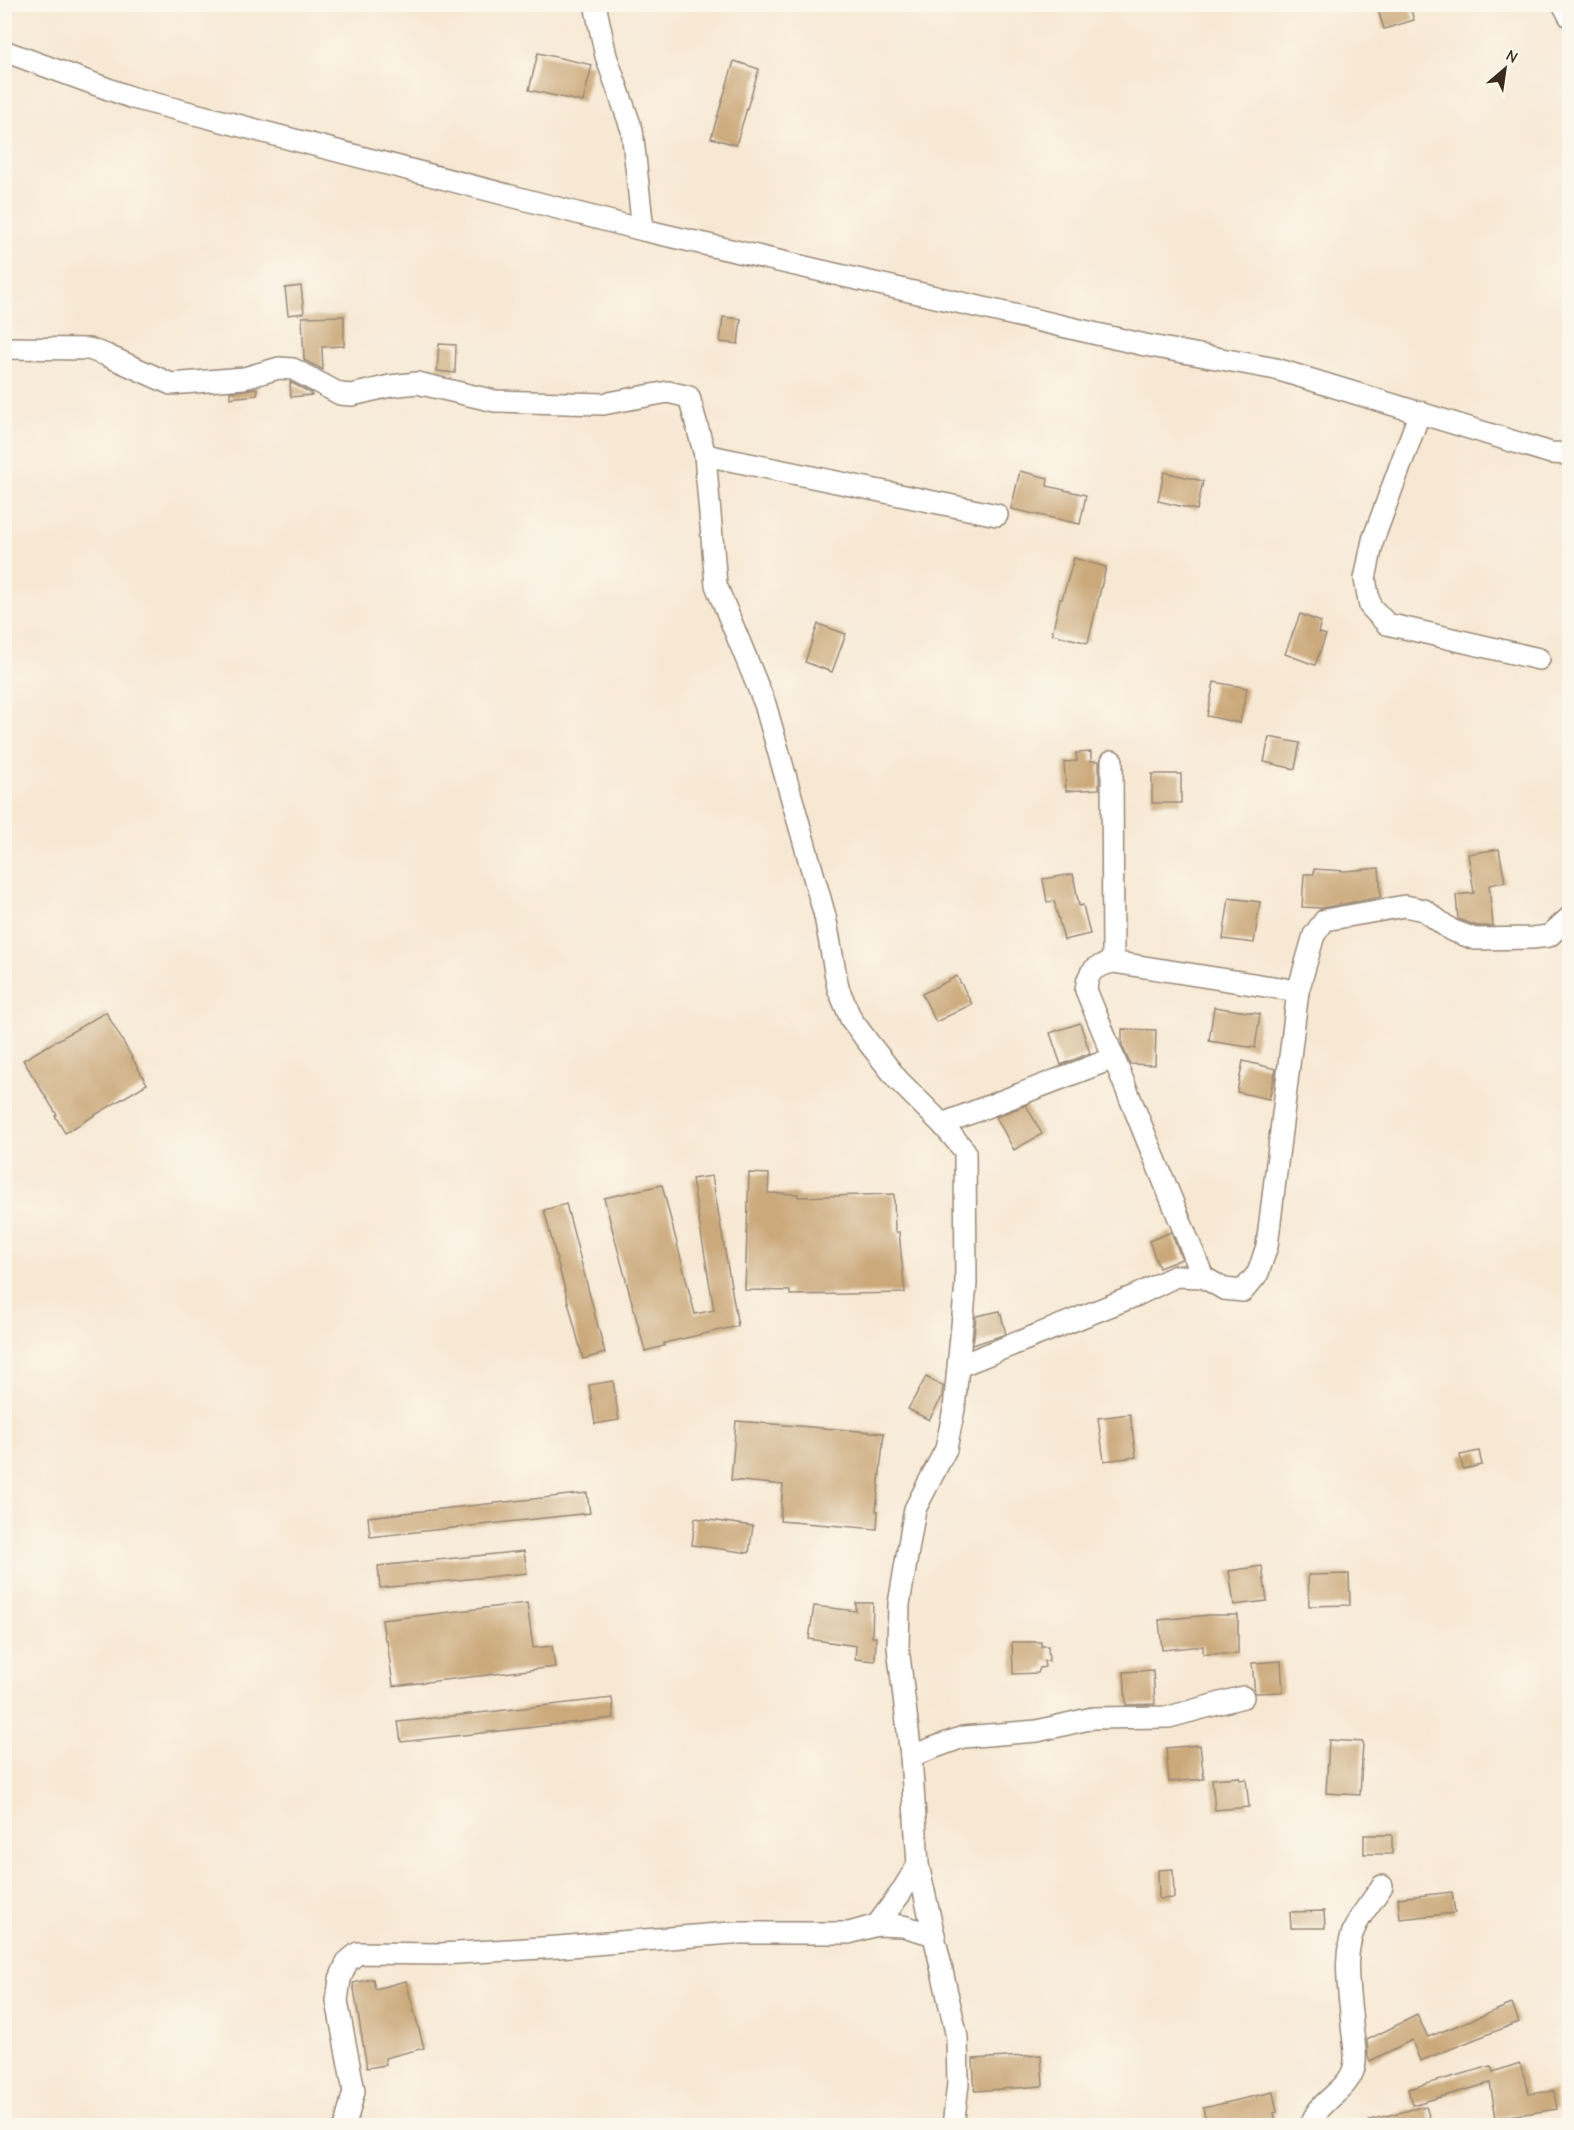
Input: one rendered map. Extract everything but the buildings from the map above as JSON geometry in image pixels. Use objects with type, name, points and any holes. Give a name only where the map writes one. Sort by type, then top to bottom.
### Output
[{"type":"street","points":[[595,4],[606,56],[632,130],[643,230]]},
{"type":"street","points":[[1563,4],[1569,17]]},
{"type":"street","points":[[4,51],[134,98],[643,230],[1145,345],[1276,369],[1551,453],[1569,454]]},
{"type":"street","points":[[4,348],[89,349],[106,354],[171,384],[244,378],[279,368],[293,369],[340,394],[352,395],[390,386],[417,383],[495,401],[603,404],[668,392],[689,397],[705,455],[716,585],[765,704],[825,916],[837,988],[851,1019],[868,1042],[898,1080],[942,1124],[965,1151],[966,1284],[954,1409],[946,1449],[915,1509],[899,1604],[898,1647],[911,1756],[918,1865],[957,2037],[958,2084],[953,2126]]},
{"type":"street","points":[[1420,412],[1373,540],[1365,579],[1370,606],[1387,624],[1539,660]]},
{"type":"street","points":[[705,455],[997,515]]},
{"type":"street","points":[[1112,761],[1113,962]]},
{"type":"street","points":[[959,1366],[1137,1295],[1176,1276],[1203,1277],[1224,1289],[1243,1291],[1258,1273],[1267,1246],[1298,991],[1314,935],[1325,920],[1404,906],[1424,910],[1451,930],[1475,939],[1549,936],[1569,916]]},
{"type":"street","points":[[1203,1277],[1086,990],[1088,977],[1097,966],[1113,962],[1298,991]]},
{"type":"street","points":[[942,1124],[1114,1058]]},
{"type":"street","points":[[911,1756],[963,1737],[1037,1731],[1093,1718],[1169,1717],[1243,1697]]},
{"type":"street","points":[[877,1925],[918,1865]]},
{"type":"street","points":[[1311,2126],[1321,2106],[1343,2087],[1353,2071],[1355,2054],[1348,1979],[1350,1942],[1355,1926],[1382,1887]]},
{"type":"street","points":[[345,2126],[354,2091],[338,2001],[343,1971],[347,1962],[358,1953],[452,1953],[731,1933],[849,1934],[877,1925],[903,1926],[933,1935]]}]
